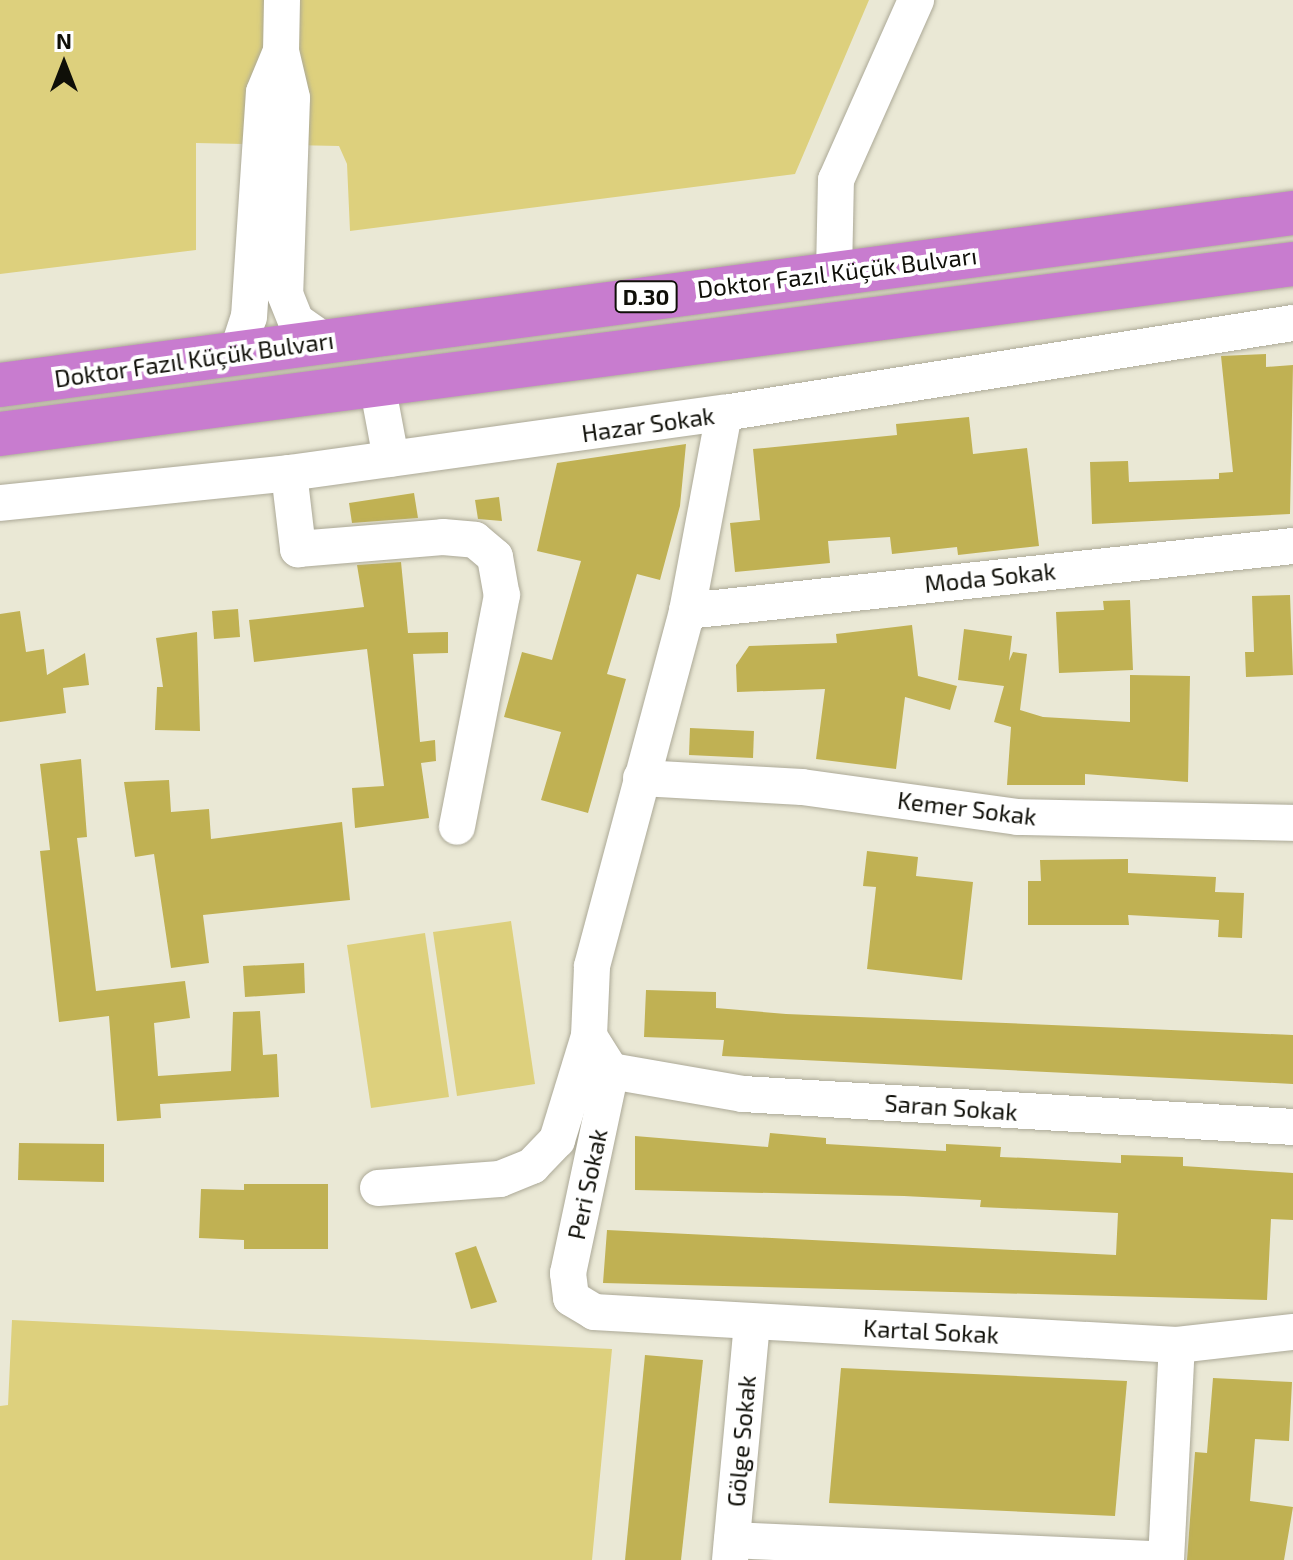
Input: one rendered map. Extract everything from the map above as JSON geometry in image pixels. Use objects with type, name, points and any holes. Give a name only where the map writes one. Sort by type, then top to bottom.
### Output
[{"type":"highway","name":"Doktor Fazıl Küçük Bulvarı","points":[[0,385],[1293,213]]},
{"type":"highway","name":"Doktor Fazıl Küçük Bulvarı","points":[[0,434],[1293,264]]},
{"type":"street","points":[[282,0],[281,51],[292,98],[285,294],[296,321],[325,341]]},
{"type":"street","points":[[834,273],[836,180],[916,0]]},
{"type":"street","points":[[237,353],[249,317],[264,92],[281,51]]},
{"type":"street","name":"Hazar Sokak","points":[[0,503],[289,473],[724,413],[1098,358],[1293,323]]},
{"type":"street","points":[[377,384],[391,459]]},
{"type":"street","points":[[378,1188],[500,1179],[532,1166],[557,1140],[589,1036],[592,966],[687,611],[724,413]]},
{"type":"street","points":[[289,473],[298,549],[443,537],[475,540],[495,557],[502,595],[457,827]]},
{"type":"street","name":"Moda Sokak","points":[[687,611],[1293,546]]},
{"type":"street","name":"Kemer Sokak","points":[[641,778],[802,787],[1018,817],[1293,823]]},
{"type":"street","points":[[589,1036],[611,1071]]},
{"type":"street","name":"Saran Sokak","points":[[611,1071],[743,1094],[1293,1127]]},
{"type":"street","name":"Peri Sokak","points":[[571,1298],[568,1273],[611,1071]]},
{"type":"street","name":"Kartal Sokak","points":[[571,1298],[594,1312],[1177,1345],[1293,1332]]},
{"type":"street","name":"Gölge Sokak","points":[[731,1550],[752,1322]]},
{"type":"street","points":[[731,1550],[1166,1560],[1177,1345]]},
{"type":"shaded area","points":[[0,0],[869,0],[795,174],[350,231],[347,164],[339,146],[196,143],[196,250],[0,274]]},
{"type":"shaded area","points":[[511,921],[535,1084],[457,1096],[433,932]]},
{"type":"shaded area","points":[[425,933],[449,1097],[371,1108],[347,945]]},
{"type":"shaded area","points":[[12,1320],[612,1349],[592,1560],[0,1560],[0,1406],[8,1405]]},
{"type":"building","points":[[1266,354],[1266,367],[1293,365],[1290,514],[1092,524],[1090,462],[1128,461],[1129,482],[1219,479],[1219,473],[1233,472],[1221,356]]},
{"type":"building","points":[[969,417],[973,454],[1027,448],[1039,546],[958,555],[957,547],[892,554],[890,537],[828,541],[830,563],[735,572],[730,523],[760,520],[753,449],[897,435],[896,424]]},
{"type":"building","points":[[686,444],[680,506],[660,580],[637,574],[607,674],[626,679],[588,813],[541,800],[561,732],[504,717],[522,652],[552,660],[581,561],[537,551],[557,463]]},
{"type":"building","points":[[414,493],[418,518],[352,523],[349,503]]},
{"type":"building","points":[[499,497],[502,521],[478,519],[475,500]]},
{"type":"building","points":[[401,562],[408,633],[448,632],[448,653],[413,654],[420,742],[435,740],[436,761],[421,763],[429,818],[355,828],[352,788],[384,786],[367,649],[254,662],[249,620],[364,607],[357,565]]},
{"type":"building","points":[[1290,595],[1293,675],[1246,677],[1245,652],[1254,652],[1252,596]]},
{"type":"building","points":[[1130,600],[1133,670],[1059,673],[1056,612],[1104,610],[1103,601]]},
{"type":"building","points":[[238,609],[240,637],[214,639],[212,611]]},
{"type":"building","points":[[20,611],[26,652],[44,649],[47,675],[85,653],[89,685],[63,688],[66,713],[0,722],[0,614]]},
{"type":"building","points":[[912,625],[918,676],[957,686],[950,710],[905,697],[896,769],[816,759],[825,689],[737,692],[736,665],[749,646],[837,643],[836,634]]},
{"type":"building","points":[[964,629],[1012,636],[1009,661],[1013,652],[1027,654],[1020,710],[1043,717],[1130,722],[1130,675],[1190,676],[1188,782],[1085,774],[1085,785],[1007,785],[1011,727],[994,722],[1004,686],[958,680]]},
{"type":"building","points":[[197,632],[200,731],[155,730],[157,687],[163,687],[156,638]]},
{"type":"building","points":[[690,728],[754,731],[753,758],[689,755]]},
{"type":"building","points":[[81,759],[87,837],[77,838],[96,991],[185,981],[190,1018],[154,1023],[158,1076],[231,1071],[233,1012],[260,1011],[263,1055],[277,1054],[279,1097],[160,1104],[161,1118],[117,1121],[109,1016],[59,1022],[40,851],[50,850],[40,764]]},
{"type":"building","points":[[169,780],[171,812],[209,809],[211,839],[342,822],[350,900],[203,915],[209,963],[171,968],[154,854],[135,857],[124,782]]},
{"type":"building","points":[[867,851],[918,857],[916,876],[973,882],[962,980],[867,969],[876,887],[863,886]]},
{"type":"building","points":[[1128,859],[1128,873],[1216,877],[1215,892],[1244,893],[1242,938],[1218,937],[1219,920],[1128,915],[1129,925],[1028,925],[1028,881],[1041,881],[1040,860]]},
{"type":"building","points":[[304,963],[305,993],[245,997],[243,966]]},
{"type":"building","points":[[646,990],[716,992],[716,1008],[786,1014],[1293,1035],[1293,1084],[722,1056],[724,1040],[644,1037]]},
{"type":"building","points":[[770,1133],[826,1138],[826,1144],[946,1151],[946,1144],[1001,1147],[1000,1157],[1121,1163],[1121,1155],[1183,1157],[1183,1166],[1293,1173],[1293,1220],[1271,1219],[1267,1300],[603,1283],[607,1230],[1116,1255],[1118,1213],[980,1207],[981,1200],[904,1196],[635,1190],[635,1136],[768,1147]]},
{"type":"building","points":[[19,1143],[104,1144],[104,1182],[18,1180]]},
{"type":"building","points":[[244,1184],[328,1184],[328,1249],[244,1249],[244,1240],[199,1238],[201,1189],[244,1190]]},
{"type":"building","points":[[476,1246],[497,1302],[471,1309],[455,1253]]},
{"type":"building","points":[[645,1355],[703,1360],[681,1560],[625,1560]]},
{"type":"building","points":[[841,1368],[1127,1381],[1115,1516],[829,1503]]},
{"type":"building","points":[[1213,1378],[1292,1382],[1289,1441],[1255,1439],[1250,1501],[1293,1507],[1284,1560],[1187,1560],[1195,1452],[1207,1453]]}]
